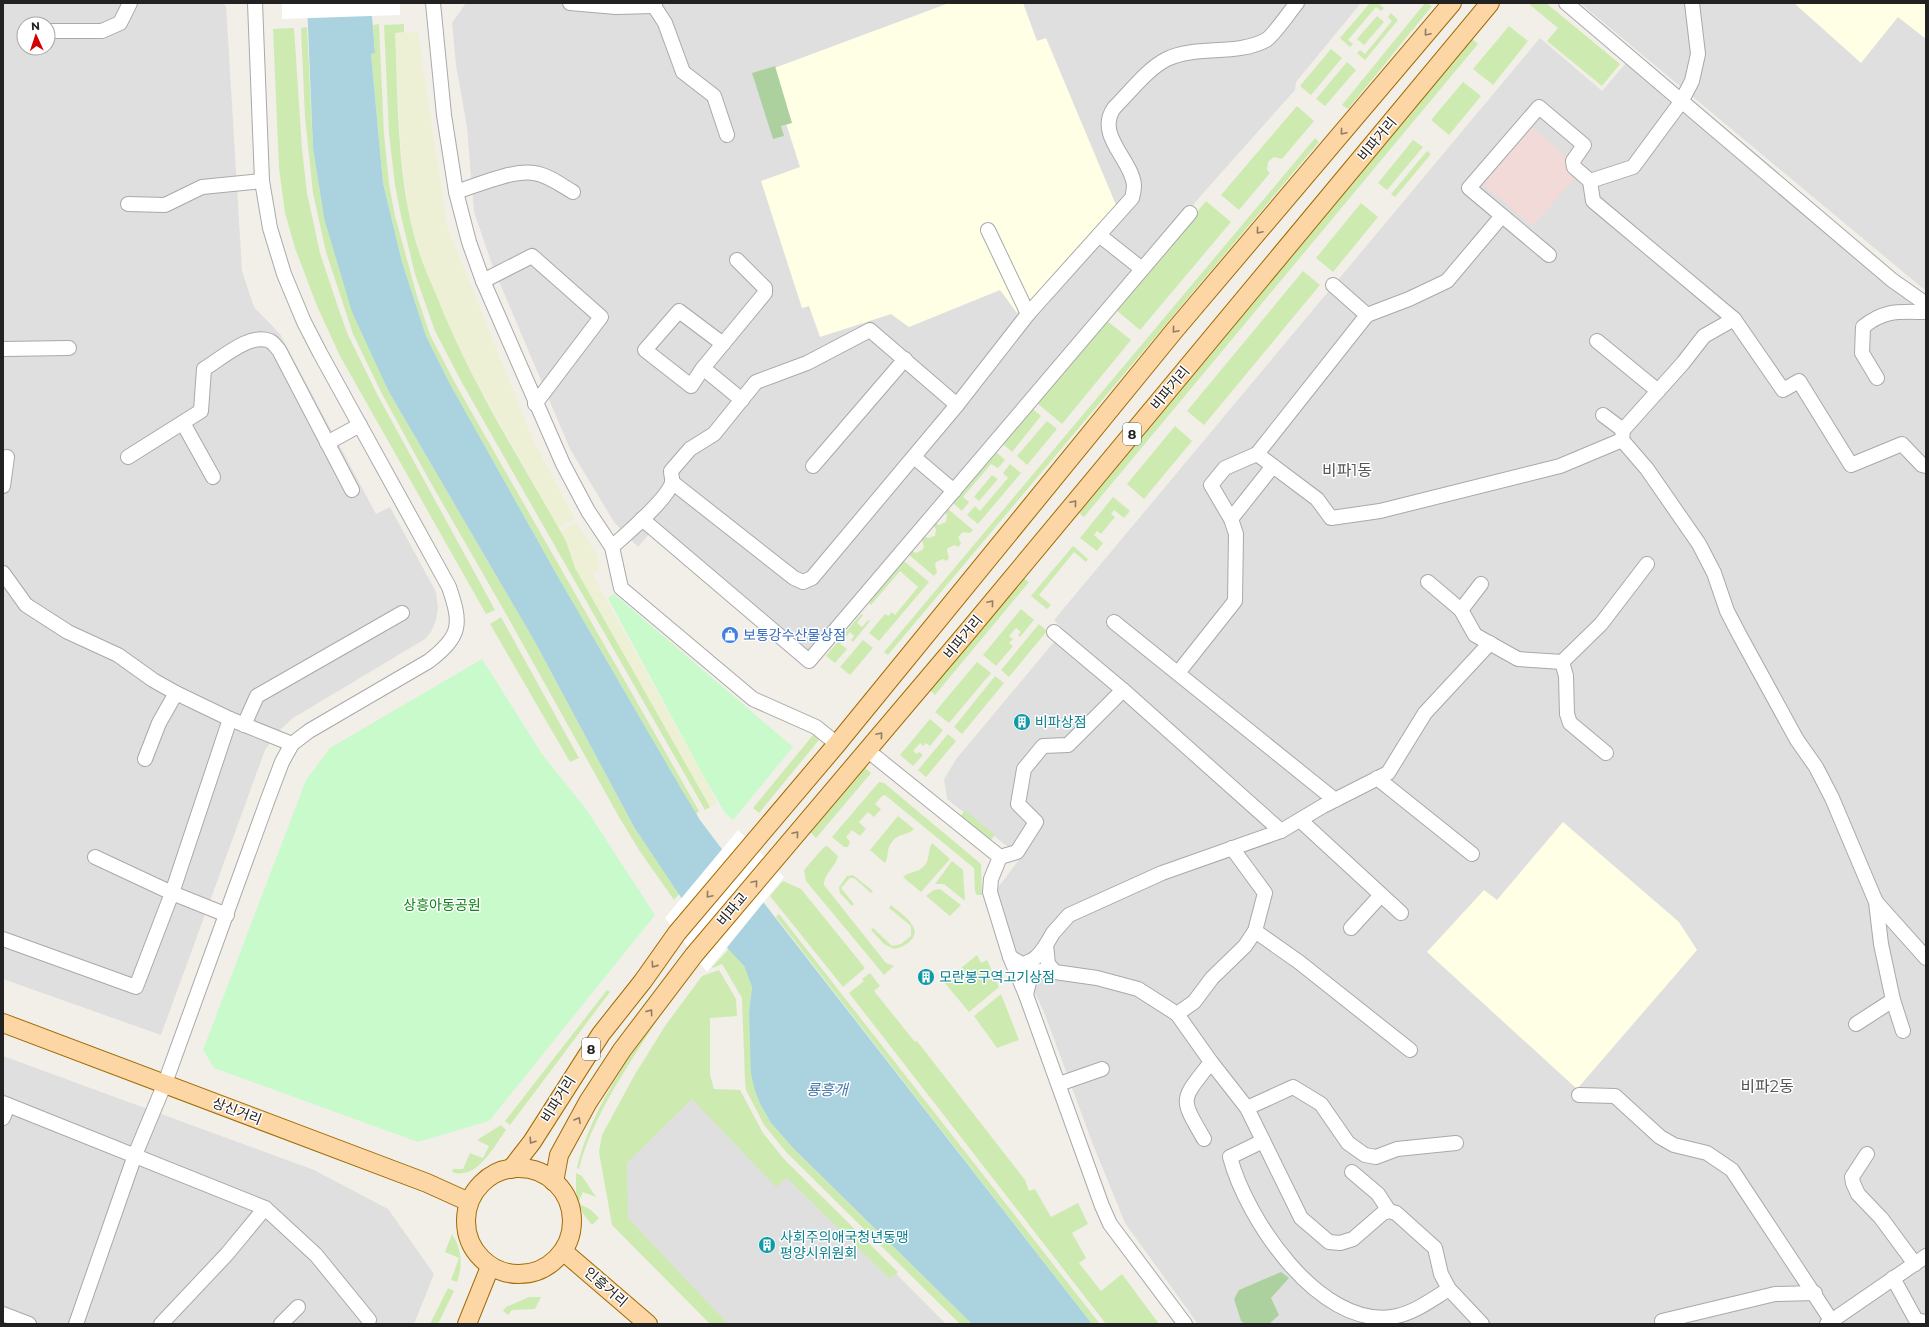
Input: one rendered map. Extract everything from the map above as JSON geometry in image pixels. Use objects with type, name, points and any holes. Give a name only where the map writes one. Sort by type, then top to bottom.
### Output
[{"type":"main road","name":"비파거리","points":[[752,844],[837,744],[1174,331],[1452,3]]},
{"type":"main road","name":"비파거리","points":[[771,864],[1490,3]]},
{"type":"main road","name":"비파교","points":[[676,933],[752,844]]},
{"type":"main road","name":"비파교","points":[[694,955],[771,864]]},
{"type":"main road","name":"비파거리","points":[[511,1169],[532,1142],[563,1091],[601,1034],[643,981],[676,933]]},
{"type":"main road","name":"비파거리","points":[[554,1182],[559,1155],[588,1102],[622,1050],[694,955]]},
{"type":"main road","name":"상신거리","points":[[3,1024],[165,1083],[427,1183],[469,1202]]},
{"type":"main road","points":[[511,1169],[530,1169],[547,1176],[554,1182],[561,1189],[570,1205],[572,1223],[568,1241],[557,1259],[542,1270],[524,1275],[505,1273],[490,1267],[477,1254],[468,1238],[465,1220],[469,1202],[473,1193],[484,1181],[494,1175],[511,1169]]},
{"type":"main road","name":"인흥거리","points":[[563,1251],[648,1324]]},
{"type":"main road","points":[[467,1324],[490,1267]]},
{"type":"street","points":[[56,31],[102,31],[120,23],[130,3]]},
{"type":"street","points":[[76,1324],[135,1155],[165,1083],[282,762],[292,744],[319,725],[429,661],[447,647],[457,629],[455,605],[449,587],[304,322],[284,274],[270,228],[262,181],[254,3]]},
{"type":"street","points":[[433,3],[444,107],[456,192],[469,242],[483,281],[535,404],[563,464],[588,511],[612,547],[621,588],[753,698],[816,727],[837,744]]},
{"type":"street","points":[[570,3],[616,7],[655,5],[664,23],[682,72],[714,96],[728,135]]},
{"type":"street","points":[[672,482],[794,578],[804,582],[812,578],[914,458],[1028,314],[1132,198],[1134,185],[1111,135],[1108,124],[1109,115],[1114,108],[1155,67],[1168,59],[1182,55],[1253,46],[1267,39],[1297,3]]},
{"type":"street","points":[[1566,3],[1892,280],[1926,304]]},
{"type":"street","points":[[1590,181],[1633,167],[1681,102],[1692,80],[1698,54],[1692,3]]},
{"type":"street","points":[[1549,255],[1501,217],[1469,188],[1539,107],[1584,145],[1573,161],[1574,167],[1590,181],[1593,201],[1734,319],[1783,390],[1799,380],[1851,465],[1902,444],[1922,465],[1926,466]]},
{"type":"street","points":[[456,192],[514,174],[534,173],[547,177],[573,192]]},
{"type":"street","points":[[128,204],[165,205],[202,187],[262,181]]},
{"type":"street","points":[[642,519],[809,661],[1190,213]]},
{"type":"street","points":[[1178,673],[1235,601],[1236,542],[1231,519],[1211,485],[1224,468],[1257,454],[1367,315],[1409,299],[1447,281],[1501,217]]},
{"type":"street","points":[[988,230],[1028,314]]},
{"type":"street","points":[[1099,235],[1142,269]]},
{"type":"street","points":[[483,281],[532,256],[602,317],[535,404]]},
{"type":"street","points":[[723,344],[680,311],[645,350],[691,386],[703,368],[766,293],[765,288],[737,260]]},
{"type":"street","points":[[1333,285],[1367,315]]},
{"type":"street","points":[[1877,378],[1862,353],[1862,327],[1875,318],[1894,312],[1926,312]]},
{"type":"street","points":[[1257,454],[1317,499],[1331,518],[1380,511],[1560,466],[1622,435],[1704,336],[1734,319]]},
{"type":"street","points":[[612,547],[642,519],[667,492],[672,482],[671,471],[690,449],[714,434],[756,382],[807,363],[870,330],[956,405]]},
{"type":"street","points":[[128,457],[201,411],[204,369],[251,339],[263,339],[272,342],[279,350],[352,490]]},
{"type":"street","points":[[1597,341],[1658,391]]},
{"type":"street","points":[[3,349],[69,348]]},
{"type":"street","points":[[813,466],[905,360]]},
{"type":"street","points":[[703,368],[742,400]]},
{"type":"street","points":[[1603,415],[1622,435],[1699,544],[1714,573],[1727,611],[1740,636],[1797,740],[1816,767],[1832,798],[1876,902],[1881,944],[1903,1031]]},
{"type":"street","points":[[182,423],[213,477]]},
{"type":"street","points":[[327,443],[360,425]]},
{"type":"street","points":[[3,486],[7,457]]},
{"type":"street","points":[[914,458],[954,491]]},
{"type":"street","points":[[1231,519],[1274,466]]},
{"type":"street","points":[[1428,582],[1462,610],[1475,636],[1490,642],[1507,654],[1518,659],[1562,662],[1601,624],[1647,564]]},
{"type":"street","points":[[3,573],[26,605],[68,632],[118,655],[153,680],[176,693],[230,719],[292,744]]},
{"type":"street","points":[[1462,610],[1481,584]]},
{"type":"street","points":[[244,725],[257,696],[402,612]]},
{"type":"street","points":[[1114,622],[1335,800]]},
{"type":"street","points":[[1054,632],[1123,690],[1281,831]]},
{"type":"street","points":[[1185,1324],[1110,1224],[1026,995],[1033,967],[1053,933],[1069,915],[1162,873],[1281,831],[1335,800],[1388,773],[1425,713],[1490,642]]},
{"type":"street","points":[[1562,662],[1566,676],[1567,714],[1570,723],[1606,753]]},
{"type":"street","points":[[1026,995],[1033,967],[990,892],[991,879],[1000,858],[1017,852],[1036,822],[1018,804],[1024,768],[1043,746],[1068,745],[1123,690]]},
{"type":"street","points":[[145,759],[159,724],[176,693]]},
{"type":"street","points":[[3,939],[136,987],[172,893],[230,719]]},
{"type":"street","points":[[867,750],[1000,858]]},
{"type":"street","points":[[1377,778],[1472,854]]},
{"type":"street","points":[[1300,820],[1401,913]]},
{"type":"street","points":[[1177,1014],[1194,1002],[1212,978],[1245,946],[1255,931],[1265,893],[1232,848]]},
{"type":"street","points":[[95,857],[172,893],[227,915]]},
{"type":"street","points":[[1351,928],[1381,895]]},
{"type":"street","points":[[1876,902],[1926,958]]},
{"type":"street","points":[[1255,931],[1299,962],[1410,1050]]},
{"type":"street","points":[[1033,967],[1048,964],[1046,945]]},
{"type":"street","points":[[1033,967],[1097,978],[1138,988],[1177,1014],[1246,1108],[1301,1218],[1329,1242],[1340,1242],[1353,1240],[1382,1213],[1389,1211],[1396,1213],[1434,1248],[1440,1274],[1449,1289],[1482,1324]]},
{"type":"street","points":[[1856,1024],[1894,1000]]},
{"type":"street","points":[[1204,1139],[1188,1111],[1186,1101],[1187,1093],[1211,1062]]},
{"type":"street","points":[[1059,1084],[1102,1069]]},
{"type":"street","points":[[1246,1108],[1293,1087],[1321,1104],[1348,1143],[1365,1155],[1376,1157],[1385,1155],[1397,1149],[1456,1143]]},
{"type":"street","points":[[1579,1095],[1615,1096],[1660,1137],[1674,1145],[1707,1153],[1732,1170],[1815,1294],[1829,1322],[1920,1260],[1858,1194],[1853,1184],[1852,1177],[1867,1154]]},
{"type":"street","points":[[5,1108],[135,1155],[265,1208],[316,1255],[369,1320]]},
{"type":"street","points":[[1263,1141],[1230,1158],[1235,1175],[1271,1243],[1295,1272],[1315,1290],[1340,1308],[1365,1316],[1392,1318],[1418,1309],[1449,1289]]},
{"type":"street","points":[[1352,1172],[1378,1194],[1389,1211]]},
{"type":"street","points":[[161,1324],[227,1254],[265,1208]]},
{"type":"street","points":[[1893,1278],[1916,1320],[1926,1322]]},
{"type":"street","points":[[1662,1321],[1775,1294],[1815,1294]]},
{"type":"street","points":[[281,1324],[298,1307]]},
{"type":"street","points":[[3,1314],[29,1324]]},
{"type":"shaded area","points":[[3,3],[216,3],[226,5],[242,271],[254,307],[280,334],[376,514],[390,507],[436,592],[438,608],[436,620],[431,632],[425,639],[293,718],[279,731],[265,750],[161,1035],[3,979]]},
{"type":"shaded area","points":[[466,3],[1361,3],[1296,82],[1295,90],[1205,191],[809,656],[657,525],[638,547],[614,522],[570,449],[493,267],[474,212],[467,127],[456,65],[452,23]]},
{"type":"shaded area","points":[[949,3],[1023,3],[1037,41],[1046,38],[1116,205],[1032,299],[1017,313],[1000,290],[909,327],[891,314],[820,337],[809,306],[802,308],[761,181],[800,167],[769,70]]},
{"type":"shaded area","points":[[1580,3],[1926,3],[1926,291]]},
{"type":"shaded area","points":[[1794,3],[1926,3],[1926,39],[1898,17],[1861,63]]},
{"type":"shaded area","points":[[418,32],[447,226],[533,440],[575,519],[559,528],[456,345],[425,268],[414,236],[409,214],[401,151],[395,33]]},
{"type":"shaded area","points":[[1540,38],[1602,91],[1626,63],[1877,276],[1910,302],[1926,311],[1926,1324],[1198,1324],[1125,1223],[1092,1142],[1044,1012],[1014,949],[997,889],[1021,857],[947,799],[944,779],[957,758],[1064,630],[1054,620]]},
{"type":"shaded area","points":[[1532,127],[1566,157],[1568,169],[1577,176],[1532,226],[1483,184]]},
{"type":"shaded area","points":[[576,522],[597,555],[599,570],[593,575],[717,802],[710,807],[575,568],[566,541],[561,532]]},
{"type":"shaded area","points":[[1563,822],[1679,922],[1697,950],[1577,1089],[1427,952],[1484,890],[1497,900]]},
{"type":"shaded area","points":[[3,1056],[314,1170],[388,1209],[434,1274],[414,1324],[3,1324]]},
{"type":"shaded area","points":[[687,1094],[761,1133],[783,1160],[946,1324],[725,1324],[626,1218],[622,1155]]},
{"type":"green space","points":[[1370,3],[1378,3],[1384,8],[1381,11],[1376,7],[1348,40],[1353,44],[1350,47],[1340,38]]},
{"type":"green space","points":[[1425,3],[1432,6],[1348,109],[1342,105]]},
{"type":"green space","points":[[1532,3],[1546,3],[1620,64],[1602,86],[1547,41],[1558,28],[1530,5]]},
{"type":"green space","points":[[1391,13],[1398,20],[1365,60],[1357,53],[1360,50],[1365,54],[1392,21],[1388,17]]},
{"type":"green space","points":[[1377,16],[1384,22],[1364,45],[1357,39]]},
{"type":"green space","points":[[379,24],[384,134],[389,184],[395,216],[417,296],[430,335],[455,383],[699,811],[696,814],[557,575],[450,384],[426,336],[402,262],[383,183],[371,54],[375,53],[373,25]]},
{"type":"green space","points":[[404,24],[404,32],[395,33],[399,135],[408,210],[423,264],[463,356],[479,388],[566,541],[575,568],[710,807],[705,810],[461,381],[435,331],[415,274],[401,216],[395,185],[389,134],[384,25]]},
{"type":"green space","points":[[1509,26],[1528,41],[1493,85],[1473,69]]},
{"type":"green space","points":[[307,27],[313,148],[324,218],[389,392],[535,642],[634,827],[679,894],[674,900],[639,850],[619,817],[428,478],[381,392],[353,334],[326,252],[313,193],[305,117],[301,28]]},
{"type":"green space","points":[[294,28],[302,149],[307,193],[320,253],[348,335],[377,394],[495,610],[486,614],[340,356],[317,306],[295,248],[285,213],[279,168],[273,29]]},
{"type":"green space","points":[[1472,39],[1478,44],[1084,517],[1079,513]]},
{"type":"green space","points":[[1331,49],[1342,58],[1311,95],[1300,86]]},
{"type":"green space","points":[[1347,62],[1356,70],[1325,106],[1316,99]]},
{"type":"green space","points":[[775,66],[792,123],[781,126],[784,136],[773,139],[752,73]]},
{"type":"green space","points":[[1463,82],[1481,96],[1449,135],[1431,120]]},
{"type":"green space","points":[[1297,106],[1314,121],[1282,159],[1274,157],[1268,162],[1267,170],[1270,173],[1239,210],[1221,195]]},
{"type":"green space","points":[[1315,138],[1319,142],[888,655],[884,652]]},
{"type":"green space","points":[[1413,140],[1423,147],[1387,190],[1378,183]]},
{"type":"green space","points":[[1427,151],[1431,154],[1395,197],[1391,194]]},
{"type":"green space","points":[[1206,201],[1231,222],[1140,330],[1115,309]]},
{"type":"green space","points":[[1361,203],[1378,217],[1333,272],[1316,258]]},
{"type":"green space","points":[[1303,271],[1320,285],[1204,425],[1187,411]]},
{"type":"green space","points":[[1106,320],[1131,340],[1062,424],[1037,403]]},
{"type":"green space","points":[[1033,409],[1041,416],[1012,452],[1003,444]]},
{"type":"green space","points":[[1047,421],[1057,429],[1027,465],[1017,456]]},
{"type":"green space","points":[[1175,426],[1192,441],[1144,499],[1127,484]]},
{"type":"green space","points":[[996,452],[1005,460],[998,468],[991,464],[963,497],[969,502],[962,511],[953,503]]},
{"type":"green space","points":[[1010,464],[1021,473],[978,524],[967,515],[975,506],[980,511],[1008,478],[1003,473]]},
{"type":"green space","points":[[992,475],[998,479],[979,501],[974,497]]},
{"type":"green space","points":[[1113,497],[1130,511],[1124,518],[1114,510],[1111,514],[1115,517],[1101,534],[1097,531],[1094,535],[1103,543],[1097,551],[1080,538]]},
{"type":"green space","points":[[948,509],[973,530],[970,533],[963,532],[958,537],[961,544],[958,547],[955,545],[948,548],[947,551],[949,558],[946,561],[943,559],[936,562],[935,565],[937,572],[934,576],[909,555],[912,551],[916,553],[922,550],[924,547],[922,540],[925,537],[928,538],[935,536],[936,529],[934,526],[936,523],[939,525],[946,522],[947,515],[945,512]]},
{"type":"green space","points":[[1073,546],[1088,559],[1086,562],[1074,552],[1039,595],[1051,605],[1047,609],[1031,596]]},
{"type":"green space","points":[[904,561],[929,582],[879,641],[869,633],[885,614],[888,616],[892,612],[895,615],[918,587],[900,571],[871,605],[869,603]]},
{"type":"green space","points":[[1024,578],[1029,582],[935,695],[930,690]]},
{"type":"green space","points":[[614,594],[793,747],[733,820],[725,813],[704,777],[608,598]]},
{"type":"green space","points":[[1021,609],[1034,620],[1020,637],[1018,635],[1021,632],[1016,628],[1009,636],[1013,639],[1009,643],[1013,646],[996,666],[983,655]]},
{"type":"green space","points":[[861,614],[863,615],[857,623],[862,627],[868,620],[870,621],[853,642],[851,640],[854,636],[850,632],[840,644],[847,649],[835,663],[826,656]]},
{"type":"green space","points":[[501,617],[579,758],[570,762],[490,624]]},
{"type":"green space","points":[[1039,624],[1047,631],[1009,677],[1001,670]]},
{"type":"green space","points":[[863,640],[873,648],[850,675],[840,667]]},
{"type":"green space","name":"상흥아동공원","points":[[482,659],[542,754],[586,809],[655,915],[489,1121],[418,1142],[214,1068],[203,1050],[306,780],[330,748]]},
{"type":"green space","points":[[977,662],[991,673],[949,723],[935,712]]},
{"type":"green space","points":[[995,676],[1004,683],[962,734],[954,727]]},
{"type":"green space","points":[[930,719],[943,730],[930,746],[926,743],[923,746],[920,743],[913,751],[917,754],[919,752],[923,755],[913,766],[900,755]]},
{"type":"green space","points":[[948,734],[956,741],[926,777],[918,770]]},
{"type":"green space","points":[[813,735],[819,740],[759,813],[753,808]]},
{"type":"green space","points":[[864,767],[871,773],[816,838],[810,832]]},
{"type":"green space","points":[[879,782],[884,783],[981,864],[982,895],[977,895],[975,892],[974,868],[885,795],[882,796],[875,804],[881,809],[874,817],[868,812],[859,822],[866,829],[860,836],[852,830],[846,837],[850,842],[848,847],[844,847],[832,837]]},
{"type":"green space","points":[[965,810],[995,835],[990,841],[960,817]]},
{"type":"green space","points":[[898,816],[914,829],[894,839],[890,844],[885,863],[870,850]]},
{"type":"green space","points":[[932,843],[950,859],[921,892],[903,877],[923,868],[928,859]]},
{"type":"green space","points":[[827,846],[838,856],[826,877],[824,885],[886,963],[894,966],[884,975],[806,881],[804,870],[824,847]]},
{"type":"green space","points":[[952,861],[963,870],[965,901],[944,884],[935,884]]},
{"type":"green space","points":[[853,875],[873,891],[871,893],[854,878],[850,878],[841,888],[854,904],[852,906],[840,893],[839,887],[847,876]]},
{"type":"green space","points":[[783,881],[801,889],[865,968],[843,987],[770,896]]},
{"type":"green space","points":[[940,889],[961,905],[950,916],[926,896],[934,890]]},
{"type":"green space","points":[[891,905],[906,917],[914,927],[915,932],[913,938],[908,943],[902,947],[894,949],[884,944],[871,930],[873,928],[892,946],[901,944],[911,936],[911,926],[889,908]]},
{"type":"green space","points":[[779,914],[1100,1324],[1092,1324],[776,917]]},
{"type":"green space","points":[[729,949],[744,966],[752,987],[749,1012],[755,1091],[760,1104],[771,1123],[793,1148],[972,1324],[960,1324],[787,1153],[764,1125],[746,1090],[742,998],[722,964],[713,968],[712,967]]},
{"type":"green space","points":[[977,955],[981,963],[987,960],[999,987],[969,1012],[944,982]]},
{"type":"green space","points":[[719,970],[736,999],[737,1016],[710,1018],[710,1075],[714,1089],[740,1090],[763,1133],[784,1159],[898,1272],[890,1279],[787,1178],[776,1187],[692,1099],[627,1163],[628,1218],[728,1324],[710,1324],[612,1225],[599,1152],[602,1135],[634,1076],[665,1026],[702,976]]},
{"type":"green space","points":[[870,973],[880,986],[874,991],[915,1042],[917,1041],[1025,1180],[1029,1191],[1035,1189],[1051,1217],[1078,1203],[1088,1224],[1072,1233],[1086,1258],[1079,1263],[1101,1291],[1122,1274],[1159,1324],[1106,1324],[849,993],[864,981],[862,979]]},
{"type":"green space","points":[[607,990],[610,992],[510,1125],[505,1121]]},
{"type":"green space","points":[[1001,994],[1019,1040],[997,1048],[974,1016]]},
{"type":"green space","points":[[652,1021],[655,1023],[611,1093],[601,1112],[592,1131],[579,1169],[577,1168],[582,1148],[598,1110]]},
{"type":"green space","points":[[501,1125],[506,1130],[490,1153],[477,1167],[461,1173],[452,1172],[453,1169],[463,1169],[470,1153],[483,1158],[489,1146],[477,1140]]},
{"type":"green space","points":[[576,1173],[582,1176],[596,1197],[583,1192],[578,1203]]},
{"type":"green space","points":[[578,1203],[591,1210],[599,1218],[592,1225],[582,1212]]},
{"type":"green space","points":[[452,1234],[460,1252],[461,1264],[457,1282],[451,1280],[459,1258],[445,1252]]},
{"type":"green space","points":[[1281,1272],[1289,1278],[1271,1298],[1279,1315],[1269,1324],[1245,1324],[1241,1321],[1234,1299],[1239,1290]]},
{"type":"green space","points":[[448,1288],[454,1291],[438,1324],[430,1324]]},
{"type":"green space","points":[[529,1297],[541,1297],[535,1309],[512,1310],[508,1315],[503,1311],[506,1307]]},
{"type":"water","name":"룡흥개","points":[[307,3],[372,16],[375,53],[371,54],[383,183],[402,262],[426,336],[450,384],[557,575],[682,790],[700,820],[718,844],[1092,1324],[972,1324],[793,1148],[771,1123],[760,1104],[751,1074],[749,1012],[752,987],[744,966],[682,899],[634,827],[535,642],[389,392],[352,312],[324,218],[313,148]]},
{"type":"pier","points":[[282,3],[400,3],[400,15],[282,19]]},
{"type":"pier","points":[[738,830],[784,877],[707,972],[665,918]]},
{"type":"place","name":"보통강수산물상점","points":[[730,635]]},
{"type":"place","name":"비파상점","points":[[1022,722]]},
{"type":"place","name":"모란봉구역고기상점","points":[[926,977]]},
{"type":"place","name":"사회주의애국청년동맹 평양시위원회","points":[[767,1245]]},
{"type":"district","name":"비파1동","points":[[1347,470]]},
{"type":"district","name":"비파2동","points":[[1767,1086]]}]
